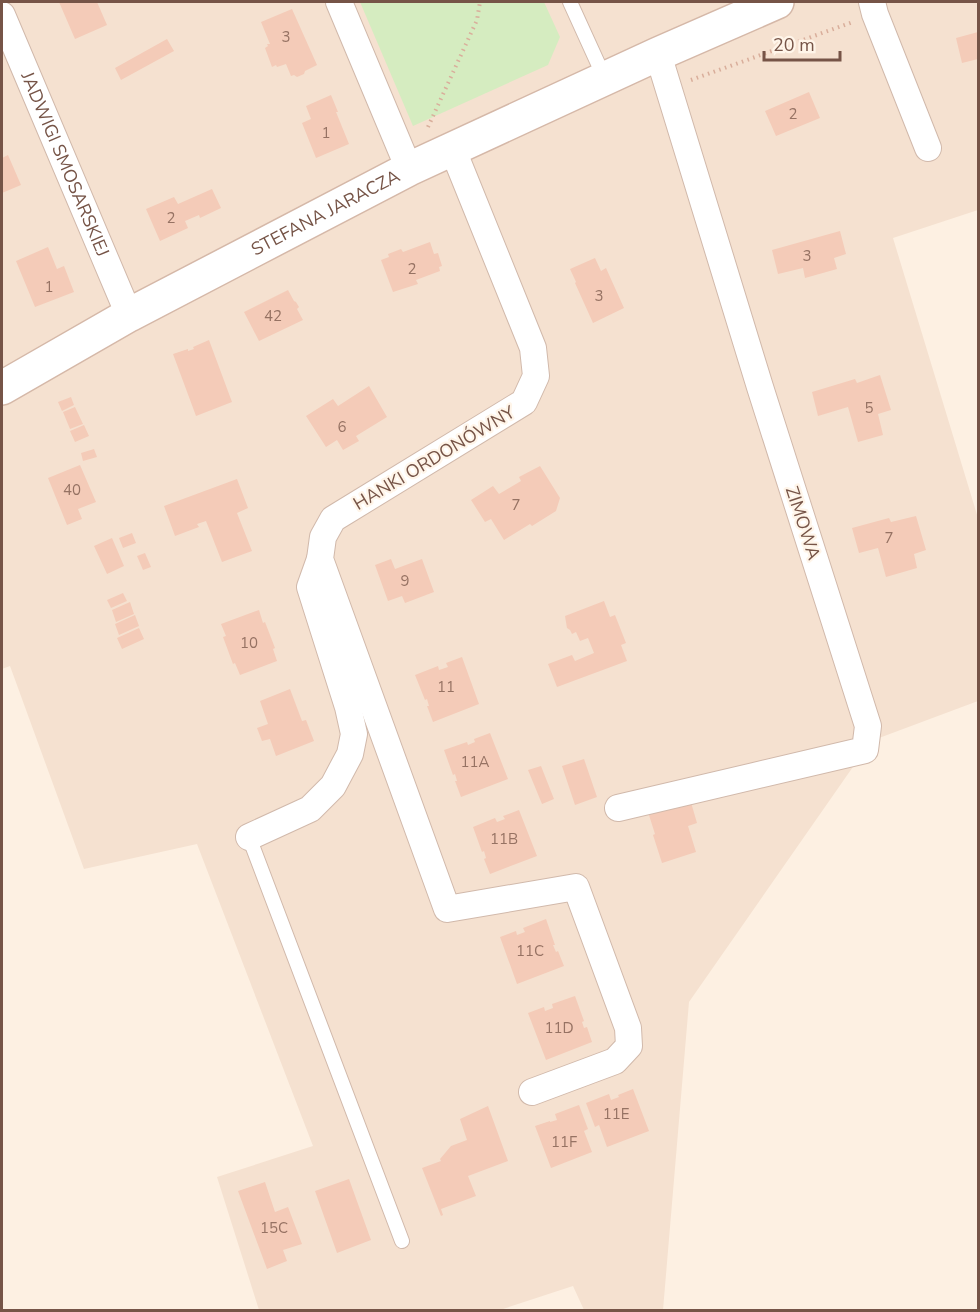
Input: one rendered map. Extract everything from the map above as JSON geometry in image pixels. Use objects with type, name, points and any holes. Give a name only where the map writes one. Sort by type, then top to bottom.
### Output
[{"type":"street","points":[[339,2],[409,170]]},
{"type":"street","name":"STEFANA JARACZA","points":[[2,388],[129,315],[409,170],[605,79],[662,67],[777,2]]},
{"type":"street","points":[[874,8],[928,148]]},
{"type":"street","name":"JADWIGI SMOSARSKIEJ","points":[[2,15],[129,315]]},
{"type":"street","name":"ZIMOWA","points":[[618,808],[865,750],[868,726],[760,387],[662,67]]},
{"type":"street","name":"HANKI ORDONÓWNY","points":[[249,837],[310,809],[333,786],[350,754],[354,734],[348,707],[310,587],[320,559],[323,537],[333,519],[524,402],[536,376],[532,348],[453,150]]},
{"type":"street","points":[[320,559],[447,909],[576,887],[628,1028],[629,1046],[615,1061],[532,1092]]},
{"type":"lane","points":[[570,2],[605,79]]},
{"type":"lane","points":[[249,837],[402,1241]]},
{"type":"path","points":[[426,132],[477,20],[480,2]]},
{"type":"path","points":[[662,67],[682,81],[694,80],[874,8]]},
{"type":"shaded area","points":[[2,2],[978,2],[978,210],[893,238],[978,518],[978,701],[871,741],[689,1002],[663,1310],[584,1310],[573,1286],[500,1310],[259,1310],[217,1177],[313,1146],[197,844],[84,869],[10,666],[2,669]]},
{"type":"green space","points":[[360,2],[544,2],[560,37],[548,65],[413,126]]},
{"type":"building","points":[[59,2],[97,2],[107,25],[75,39]]},
{"type":"building","points":[[292,9],[317,65],[297,77],[291,76],[286,64],[272,67],[265,48],[267,44],[270,44],[261,22]]},
{"type":"building","points":[[978,32],[978,59],[962,63],[956,38]]},
{"type":"building","points":[[167,39],[174,51],[121,80],[115,68]]},
{"type":"building","points":[[809,92],[820,118],[776,136],[765,111]]},
{"type":"building","points":[[331,95],[349,144],[316,158],[302,123],[311,119],[306,106]]},
{"type":"building","points":[[8,155],[21,185],[2,193],[2,158]]},
{"type":"building","points":[[212,189],[221,208],[200,218],[199,215],[185,221],[188,228],[160,241],[146,209],[174,197],[178,204]]},
{"type":"building","points":[[840,231],[846,254],[834,258],[837,269],[805,278],[803,268],[778,274],[772,250]]},
{"type":"building","points":[[430,242],[434,254],[438,253],[442,266],[439,267],[440,271],[416,280],[418,284],[393,292],[381,260],[389,257],[388,254],[401,249],[403,252]]},
{"type":"building","points":[[48,247],[57,269],[64,266],[74,292],[35,307],[16,261]]},
{"type":"building","points":[[595,258],[601,271],[606,268],[624,308],[593,323],[570,269]]},
{"type":"building","points":[[288,290],[299,307],[297,309],[303,320],[259,341],[244,312]]},
{"type":"building","points":[[209,340],[232,402],[196,416],[173,354],[194,349],[193,347]]},
{"type":"building","points":[[880,375],[891,410],[878,414],[883,435],[858,442],[848,407],[818,416],[812,392],[855,379],[857,383]]},
{"type":"building","points":[[369,386],[387,417],[356,436],[359,441],[343,450],[337,440],[326,447],[306,416],[333,399],[338,406]]},
{"type":"building","points":[[71,397],[74,405],[62,411],[58,402]]},
{"type":"building","points":[[75,407],[83,424],[70,429],[63,412]]},
{"type":"building","points":[[84,425],[89,436],[75,442],[70,431]]},
{"type":"building","points":[[94,449],[97,457],[83,461],[81,453]]},
{"type":"building","points":[[80,465],[96,502],[78,509],[82,519],[67,525],[48,478]]},
{"type":"building","points":[[540,466],[560,498],[556,511],[504,540],[491,519],[485,522],[471,500],[493,486],[499,494],[521,481],[519,477]]},
{"type":"building","points":[[237,479],[248,508],[237,513],[252,551],[222,562],[206,521],[197,524],[199,527],[175,536],[164,506]]},
{"type":"building","points":[[916,516],[926,550],[914,554],[917,568],[886,577],[878,548],[859,553],[852,528],[889,518],[891,522]]},
{"type":"building","points":[[132,533],[136,543],[123,548],[119,538]]},
{"type":"building","points":[[112,538],[124,566],[107,574],[94,546]]},
{"type":"building","points":[[145,553],[151,567],[143,570],[137,556]]},
{"type":"building","points":[[391,559],[395,569],[422,559],[434,592],[405,603],[402,596],[388,601],[375,565]]},
{"type":"building","points":[[123,593],[127,601],[111,608],[107,600]]},
{"type":"building","points":[[604,601],[610,617],[615,615],[626,643],[621,645],[627,661],[557,687],[548,664],[572,655],[575,661],[594,653],[588,638],[580,641],[576,632],[572,634],[567,628],[565,616]]},
{"type":"building","points":[[130,602],[134,614],[116,622],[112,610]]},
{"type":"building","points":[[259,610],[275,648],[273,649],[277,661],[240,675],[235,663],[233,664],[223,637],[226,636],[221,624]]},
{"type":"building","points":[[135,615],[139,626],[119,635],[115,624]]},
{"type":"building","points":[[139,628],[144,639],[122,649],[117,638]]},
{"type":"building","points":[[462,657],[479,704],[433,722],[427,699],[425,700],[415,675],[438,666],[439,670],[448,667],[446,663]]},
{"type":"building","points":[[290,689],[302,721],[306,720],[314,741],[276,756],[270,739],[262,741],[257,728],[268,724],[260,701]]},
{"type":"building","points":[[490,733],[508,779],[461,797],[455,774],[453,775],[444,750],[467,742],[468,745],[475,742],[474,739]]},
{"type":"building","points":[[584,759],[597,797],[575,805],[562,766]]},
{"type":"building","points":[[541,766],[554,799],[542,804],[528,770]]},
{"type":"building","points":[[690,799],[697,823],[688,826],[696,852],[662,863],[648,812]]},
{"type":"building","points":[[519,810],[537,856],[490,874],[484,859],[486,858],[484,851],[482,852],[473,827],[495,818],[497,822],[505,819],[503,816]]},
{"type":"building","points":[[546,919],[555,945],[553,945],[564,966],[517,984],[500,937],[516,931],[517,935],[525,932],[523,928]]},
{"type":"building","points":[[575,996],[584,1021],[582,1022],[584,1028],[587,1027],[592,1042],[546,1060],[528,1013],[544,1007],[545,1011],[553,1008],[552,1004]]},
{"type":"building","points":[[633,1089],[649,1131],[607,1147],[599,1125],[595,1127],[586,1103],[609,1094],[611,1100]]},
{"type":"building","points":[[579,1105],[588,1129],[584,1131],[592,1152],[551,1168],[535,1126],[557,1120],[555,1114]]},
{"type":"building","points":[[488,1106],[508,1161],[468,1176],[476,1196],[441,1209],[443,1215],[441,1216],[422,1168],[441,1161],[440,1159],[451,1146],[467,1140],[460,1119]]},
{"type":"building","points":[[349,1179],[371,1240],[337,1253],[315,1191]]},
{"type":"building","points":[[265,1182],[275,1212],[288,1207],[302,1244],[283,1250],[287,1261],[267,1269],[238,1191]]}]
